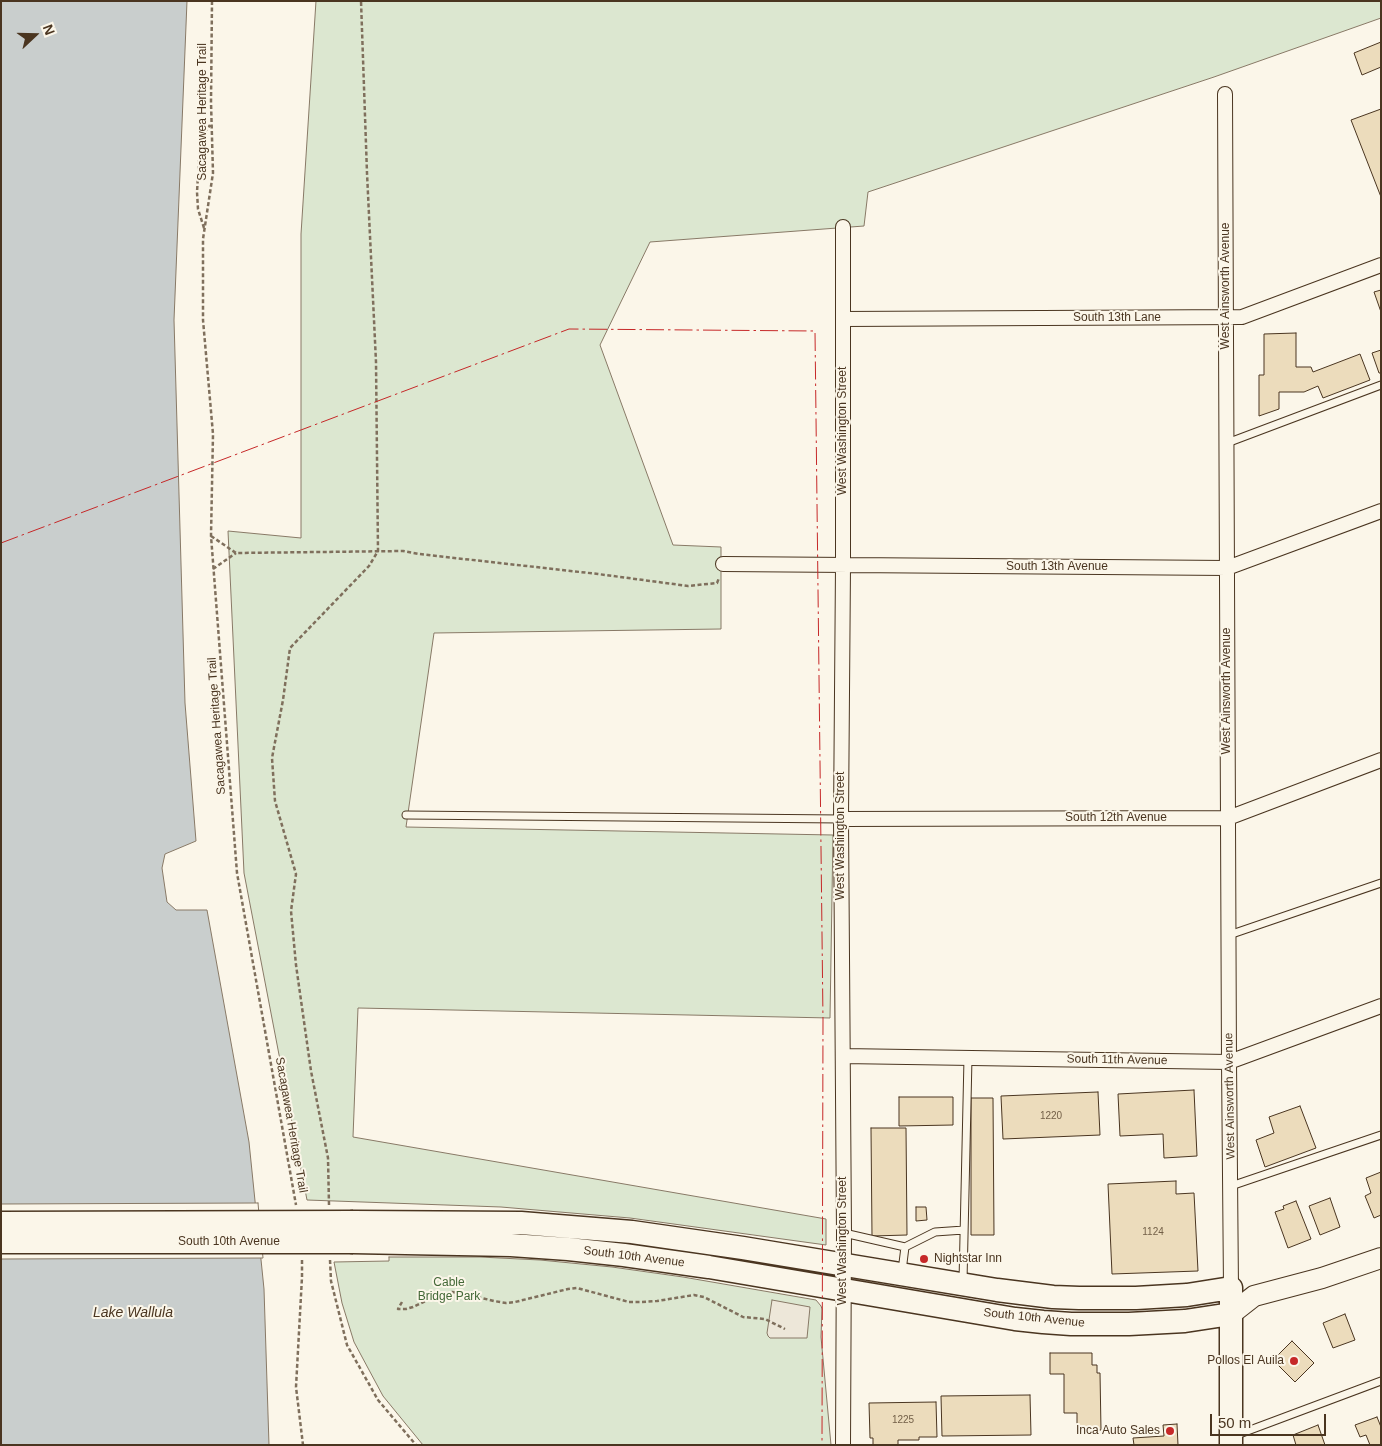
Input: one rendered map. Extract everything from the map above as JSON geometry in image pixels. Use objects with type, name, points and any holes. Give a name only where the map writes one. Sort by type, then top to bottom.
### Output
[{"type":"main road","name":"South 10th Avenue","points":[[1,1242],[353,1232],[483,1222],[576,1226],[679,1238],[1024,1294],[1080,1298],[1136,1298],[1164,1297],[1231,1288],[1254,1296]]},
{"type":"main road","name":"South 10th Avenue","points":[[1,1223],[353,1232],[483,1244],[568,1249],[662,1260],[1015,1319],[1072,1324],[1157,1323],[1231,1314]]},
{"type":"main road","points":[[1231,1314],[1254,1296],[1322,1278],[1381,1258]]},
{"type":"main road","points":[[1231,1288],[1231,1441]]},
{"type":"street","name":"West Ainsworth Avenue","points":[[1225,94],[1231,1288]]},
{"type":"street","name":"West Washington Street","points":[[843,228],[841,819],[844,1445]]},
{"type":"street","name":"South 13th Lane","points":[[843,319],[1242,318],[1381,265]]},
{"type":"street","name":"South 13th Avenue","points":[[723,564],[1227,568],[1381,511]]},
{"type":"street","name":"South 12th Avenue","points":[[841,819],[1228,818],[1381,760]]},
{"type":"street","name":"South 11th Avenue","points":[[843,1056],[1229,1062],[1381,1006]]},
{"type":"lane","points":[[1227,443],[1381,386]]},
{"type":"lane","points":[[406,815],[841,819]]},
{"type":"lane","points":[[1229,935],[1381,883]]},
{"type":"lane","points":[[963,1284],[968,1058]]},
{"type":"lane","points":[[1230,1186],[1381,1135]]},
{"type":"lane","points":[[844,1233],[905,1247],[935,1232],[964,1230]]},
{"type":"lane","points":[[902,1274],[905,1247]]},
{"type":"lane","points":[[1231,1441],[1381,1381]]},
{"type":"path","name":"Sacagawea Heritage Trail","points":[[212,1],[213,173],[203,239],[203,320],[213,434],[211,536],[237,873],[298,1214]]},
{"type":"path","points":[[329,1205],[328,1158],[311,1071],[296,965],[291,910],[296,874],[275,800],[272,758],[290,648],[369,566],[378,551],[376,362],[366,173],[361,1]]},
{"type":"path","points":[[204,231],[198,209],[197,192],[200,145],[204,133],[212,124]]},
{"type":"path","points":[[211,536],[236,553],[403,551],[437,557],[598,574],[688,586],[717,583],[723,564]]},
{"type":"path","points":[[214,569],[236,553]]},
{"type":"path","points":[[330,1252],[331,1281],[347,1345],[378,1400],[416,1445]]},
{"type":"path","points":[[302,1260],[296,1387],[303,1445]]},
{"type":"path","points":[[402,1302],[398,1309],[413,1308],[434,1297],[452,1292],[506,1303],[577,1288],[628,1302],[657,1301],[694,1295],[704,1297],[743,1317],[765,1319],[786,1329]]},
{"type":"green space","points":[[316,1],[1381,1],[1381,18],[1214,77],[868,192],[864,226],[650,242],[600,345],[673,545],[721,547],[721,629],[434,633],[406,827],[833,835],[830,1018],[358,1008],[353,1137],[826,1219],[826,1245],[630,1218],[501,1207],[307,1200],[244,873],[228,531],[301,538],[301,234]]},
{"type":"green space","name":"Cable Bridge Park","points":[[389,1257],[480,1257],[540,1260],[612,1267],[816,1300],[822,1309],[821,1337],[831,1445],[423,1445],[383,1396],[354,1342],[342,1303],[334,1262],[389,1261]]},
{"type":"shaded area","points":[[772,1300],[810,1307],[807,1338],[770,1338],[768,1336]]},
{"type":"water","name":"Lake Wallula","points":[[1,1],[187,1],[174,320],[185,703],[196,841],[165,854],[162,868],[167,902],[176,910],[207,910],[249,1142],[264,1289],[269,1445],[1,1445]]},
{"type":"pier","points":[[258,1203],[263,1258],[1,1259],[1,1204]]},
{"type":"building","points":[[1381,42],[1381,67],[1362,75],[1354,53]]},
{"type":"building","points":[[1381,109],[1381,197],[1351,120]]},
{"type":"building","points":[[1381,290],[1381,312],[1374,292]]},
{"type":"building","points":[[1296,333],[1296,367],[1311,367],[1313,372],[1360,354],[1370,380],[1323,398],[1318,386],[1304,392],[1279,392],[1279,409],[1259,416],[1259,375],[1264,375],[1264,334]]},
{"type":"building","points":[[1381,350],[1381,373],[1379,373],[1372,353]]},
{"type":"building","points":[[1194,1090],[1197,1156],[1164,1158],[1163,1134],[1120,1136],[1118,1094]]},
{"type":"building","points":[[1098,1092],[1100,1135],[1003,1139],[1001,1096]]},
{"type":"building","points":[[899,1097],[953,1097],[953,1125],[899,1126]]},
{"type":"building","points":[[971,1098],[993,1098],[994,1235],[971,1235]]},
{"type":"building","points":[[1300,1106],[1316,1148],[1265,1167],[1256,1140],[1274,1133],[1269,1117]]},
{"type":"building","points":[[871,1128],[906,1128],[907,1235],[872,1236]]},
{"type":"building","points":[[1381,1172],[1381,1215],[1374,1218],[1365,1196],[1371,1193],[1366,1178]]},
{"type":"building","points":[[1176,1181],[1176,1194],[1194,1193],[1198,1271],[1112,1274],[1108,1184]]},
{"type":"building","points":[[1330,1198],[1340,1227],[1320,1235],[1309,1206]]},
{"type":"building","points":[[1296,1201],[1311,1239],[1288,1248],[1275,1212],[1284,1209],[1283,1206]]},
{"type":"building","points":[[916,1207],[926,1207],[927,1220],[916,1221]]},
{"type":"building","points":[[1345,1314],[1355,1340],[1333,1348],[1323,1323]]},
{"type":"building","name":"Pollos El Auila","points":[[1292,1341],[1314,1363],[1295,1382],[1273,1360]]},
{"type":"building","points":[[1050,1353],[1092,1353],[1092,1365],[1097,1365],[1097,1373],[1100,1373],[1101,1430],[1077,1430],[1077,1413],[1064,1413],[1064,1374],[1050,1374]]},
{"type":"building","points":[[1030,1395],[1031,1435],[942,1436],[941,1396]]},
{"type":"building","points":[[936,1402],[937,1437],[919,1437],[919,1440],[898,1440],[898,1445],[873,1445],[873,1438],[870,1438],[869,1403]]},
{"type":"building","points":[[1377,1417],[1381,1427],[1381,1445],[1370,1445],[1366,1435],[1360,1437],[1355,1425]]},
{"type":"building","name":"Inca Auto Sales","points":[[1177,1424],[1178,1445],[1134,1445],[1133,1438],[1164,1436],[1163,1425]]},
{"type":"building","points":[[1318,1425],[1325,1445],[1296,1445],[1293,1435]]},
{"type":"power","points":[[1,543],[569,329],[815,331],[823,1020],[822,1445]]},
{"type":"place","name":"Nightstar Inn","points":[[924,1259]]},
{"type":"place","name":"Pollos El Auila","points":[[1294,1361]]},
{"type":"place","name":"Inca Auto Sales","points":[[1170,1431]]}]
